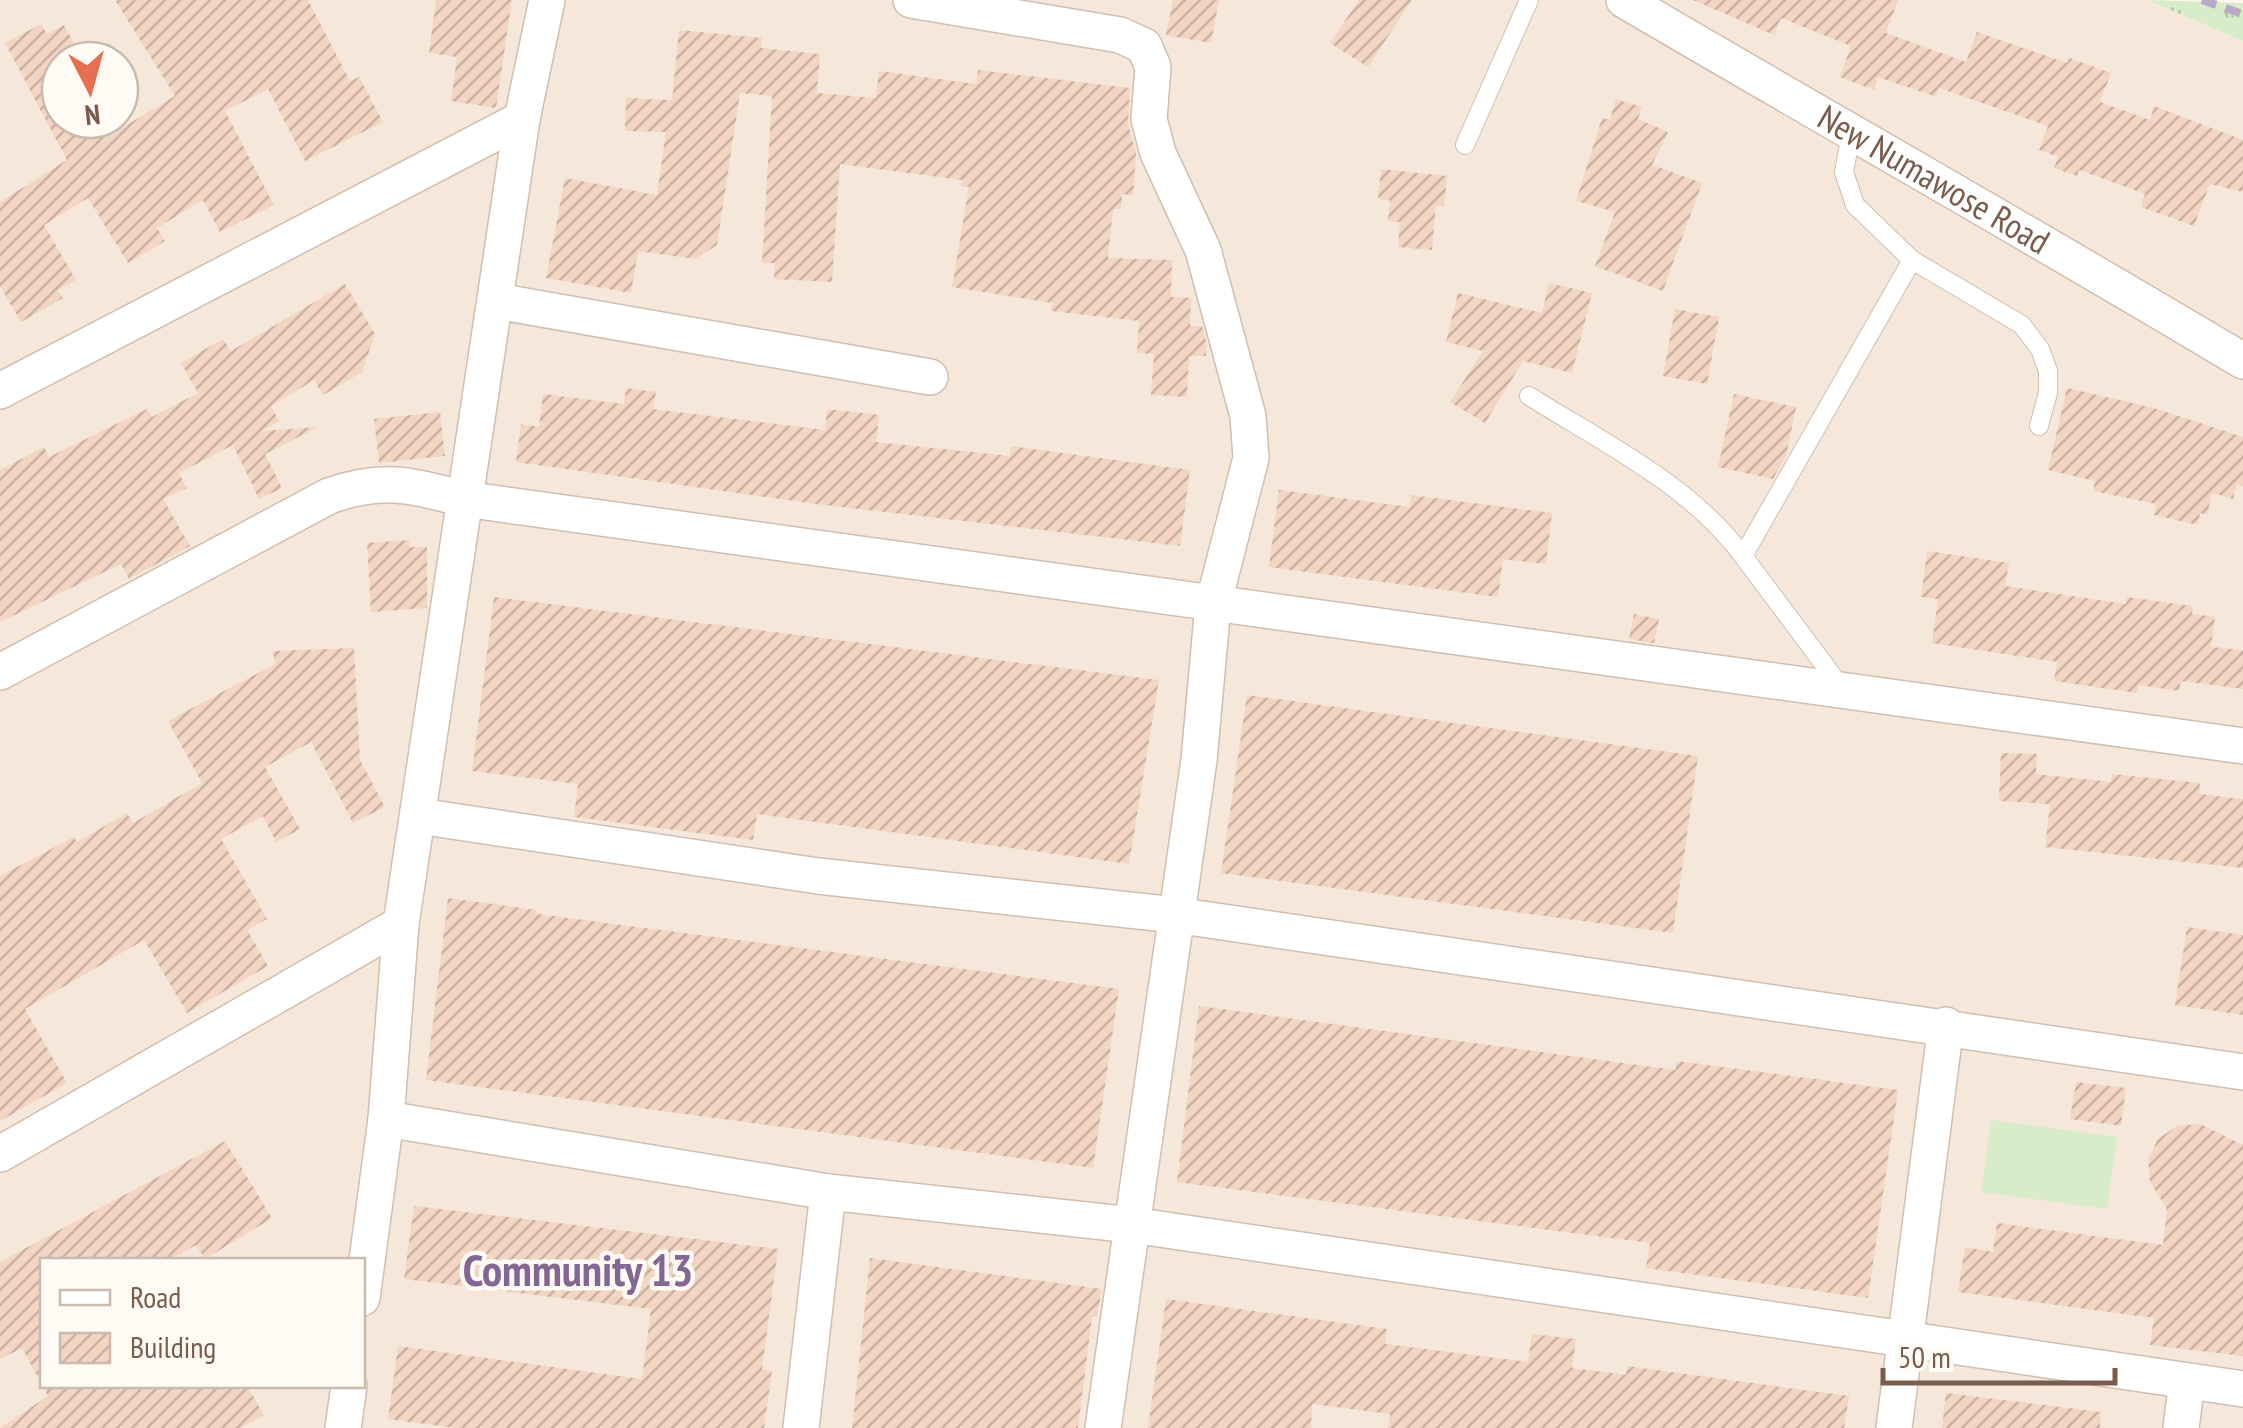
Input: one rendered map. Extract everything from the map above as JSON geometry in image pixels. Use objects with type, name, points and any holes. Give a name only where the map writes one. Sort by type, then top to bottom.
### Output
[{"type":"street","points":[[365,1276],[386,1119],[401,924],[522,119],[547,0]]},
{"type":"street","points":[[911,0],[1120,35],[1144,46],[1150,56],[1149,119],[1158,154],[1203,250],[1248,416],[1251,458],[1213,605],[1199,760],[1103,1428]]},
{"type":"street","name":"New Numawose Road","points":[[1624,0],[1851,134],[1949,184],[2243,361]]},
{"type":"street","points":[[0,392],[522,119]]},
{"type":"street","points":[[496,301],[930,377]]},
{"type":"street","points":[[0,672],[329,496],[360,484],[400,482],[464,499],[2243,746]]},
{"type":"street","points":[[420,816],[818,876],[1175,915],[1610,981],[1946,1025],[2243,1072]]},
{"type":"street","points":[[0,1154],[401,924]]},
{"type":"street","points":[[1894,1428],[1946,1025]]},
{"type":"street","points":[[386,1119],[828,1192],[1132,1225],[2243,1389]]},
{"type":"street","points":[[801,1428],[828,1192]]},
{"type":"street","points":[[2181,1428],[2187,1381]]},
{"type":"street","points":[[343,1428],[349,1388]]},
{"type":"lane","points":[[1465,145],[1529,0]]},
{"type":"lane","points":[[1851,134],[1844,172],[1854,205],[1912,260],[2022,325],[2040,349],[2048,370],[2048,393],[2039,426]]},
{"type":"lane","points":[[1743,556],[1912,260]]},
{"type":"lane","points":[[1529,396],[1676,490],[1728,534],[1845,692]]},
{"type":"shaded area","points":[[0,0],[2147,0],[2243,41],[2243,1428],[0,1428]]},
{"type":"green space","points":[[2147,0],[2243,3],[2243,41]]},
{"type":"green space","points":[[1991,1120],[2117,1137],[2107,1209],[1981,1192]]},
{"type":"building","points":[[115,0],[308,0],[350,81],[359,77],[383,122],[305,161],[268,89],[225,111],[274,205],[220,232],[203,200],[157,228],[165,241],[128,263],[88,198],[44,225],[76,280],[58,290],[63,298],[21,322],[0,286],[0,202],[67,160],[56,140],[140,140],[140,117],[175,96]]},
{"type":"building","points":[[436,0],[512,0],[496,108],[451,101],[457,57],[429,53]]},
{"type":"building","points":[[1173,0],[1219,0],[1211,43],[1166,35]]},
{"type":"building","points":[[1359,0],[1412,0],[1368,67],[1330,43]]},
{"type":"building","points":[[1693,0],[1898,0],[1886,33],[1966,62],[1977,32],[2067,63],[2069,58],[2111,73],[2100,102],[2150,120],[2154,106],[2243,140],[2243,192],[2210,184],[2194,226],[2141,207],[2145,194],[2079,170],[2077,176],[2054,168],[2058,157],[2039,150],[2048,126],[1939,88],[1936,97],[1878,77],[1874,90],[1840,77],[1851,46],[1781,18],[1774,35]]},
{"type":"building","points":[[41,24],[47,34],[64,25],[72,40],[40,40],[40,109],[5,43]]},
{"type":"building","points":[[679,30],[762,38],[761,48],[820,54],[817,93],[876,98],[879,71],[976,84],[978,70],[1130,88],[1128,124],[1136,153],[1133,195],[1122,194],[1121,209],[1113,209],[1108,258],[1172,260],[1171,297],[1191,298],[1190,326],[1202,326],[1207,345],[1206,356],[1189,356],[1187,397],[1151,395],[1154,354],[1137,353],[1139,321],[1051,311],[1052,303],[952,287],[969,187],[961,186],[962,180],[840,164],[832,282],[774,279],[775,263],[762,263],[772,96],[740,93],[717,245],[695,259],[638,251],[631,293],[546,278],[565,178],[657,195],[666,132],[625,131],[626,98],[672,100]]},
{"type":"building","points":[[1616,99],[1642,107],[1638,119],[1668,132],[1652,165],[1702,183],[1663,291],[1595,266],[1615,212],[1576,201],[1602,118],[1610,120]]},
{"type":"building","points":[[1381,169],[1447,176],[1444,206],[1436,205],[1432,250],[1398,247],[1400,222],[1388,221],[1390,200],[1378,199]]},
{"type":"building","points":[[1549,283],[1592,293],[1572,373],[1523,361],[1485,423],[1450,402],[1483,351],[1446,342],[1458,293],[1542,313]]},
{"type":"building","points":[[345,284],[375,334],[362,372],[323,395],[314,380],[271,406],[279,421],[262,431],[318,427],[265,454],[282,488],[259,499],[233,445],[179,473],[187,488],[163,499],[190,546],[129,579],[121,564],[0,622],[0,470],[44,447],[49,457],[147,409],[152,417],[198,393],[181,363],[223,339],[231,351]]},
{"type":"building","points":[[1675,309],[1719,317],[1707,384],[1663,376]]},
{"type":"building","points":[[626,388],[656,392],[653,409],[825,430],[827,409],[879,415],[876,442],[1010,456],[1011,446],[1190,470],[1180,546],[816,504],[516,462],[521,424],[539,427],[543,394],[624,404]]},
{"type":"building","points":[[2067,388],[2154,408],[2243,437],[2243,486],[2237,484],[2233,499],[2212,493],[2207,515],[2200,513],[2198,525],[2154,515],[2156,504],[2093,491],[2095,481],[2048,470]]},
{"type":"building","points":[[1734,394],[1796,407],[1786,456],[1773,479],[1718,467]]},
{"type":"building","points":[[440,412],[445,456],[379,463],[374,419]]},
{"type":"building","points":[[1279,490],[1410,507],[1411,495],[1552,513],[1546,564],[1503,559],[1498,597],[1269,567]]},
{"type":"building","points":[[409,540],[409,547],[427,547],[427,608],[371,612],[367,543]]},
{"type":"building","points":[[1927,551],[2009,563],[2005,586],[2126,604],[2127,597],[2193,606],[2192,614],[2215,617],[2211,647],[2243,650],[2243,689],[2181,681],[2179,691],[2138,685],[2137,693],[2054,681],[2057,662],[1932,643],[1938,599],[1921,597]]},
{"type":"building","points":[[494,597],[1159,680],[1129,864],[757,814],[753,840],[574,817],[578,784],[472,771]]},
{"type":"building","points":[[1634,614],[1659,619],[1654,643],[1629,639]]},
{"type":"building","points":[[354,648],[360,760],[385,807],[353,823],[311,742],[265,767],[300,829],[276,842],[263,816],[221,839],[267,919],[247,930],[268,966],[187,1013],[144,940],[25,1009],[67,1083],[0,1121],[0,876],[74,837],[77,842],[127,813],[133,823],[202,783],[168,721],[275,664],[273,651]]},
{"type":"building","points":[[1247,695],[1698,756],[1673,933],[1221,873]]},
{"type":"building","points":[[2001,753],[2037,754],[2036,774],[2111,782],[2112,774],[2200,783],[2199,794],[2243,799],[2243,868],[2045,847],[2050,804],[1999,801]]},
{"type":"building","points":[[448,898],[537,910],[537,914],[1119,989],[1093,1168],[426,1080]]},
{"type":"building","points":[[2187,927],[2243,935],[2243,1015],[2175,1005]]},
{"type":"building","points":[[1199,1006],[1675,1070],[1677,1061],[1898,1090],[1868,1298],[1646,1268],[1650,1243],[1177,1182]]},
{"type":"building","points":[[2076,1082],[2126,1088],[2121,1126],[2070,1119]]},
{"type":"building","points":[[2200,1124],[2243,1145],[2243,1356],[2150,1345],[2154,1318],[1958,1292],[1965,1247],[1993,1252],[1997,1223],[2163,1245],[2167,1209],[2150,1182],[2148,1160],[2158,1139],[2177,1126]]},
{"type":"building","points":[[225,1141],[272,1218],[207,1258],[196,1245],[173,1258],[40,1258],[40,1381],[22,1348],[0,1359],[0,1262]]},
{"type":"building","points":[[414,1206],[778,1249],[762,1369],[772,1371],[764,1428],[455,1428],[388,1419],[398,1346],[642,1379],[651,1309],[404,1279]]},
{"type":"building","points":[[870,1258],[1102,1289],[1097,1317],[1092,1317],[1078,1428],[852,1428]]},
{"type":"building","points":[[1166,1299],[1387,1329],[1385,1344],[1528,1362],[1532,1334],[1576,1339],[1572,1368],[1626,1375],[1627,1366],[1849,1396],[1844,1428],[1388,1428],[1390,1414],[1312,1404],[1311,1428],[1148,1428]]},
{"type":"building","points":[[44,1388],[248,1388],[264,1415],[240,1428],[0,1428],[48,1396]]},
{"type":"building","points":[[1946,1393],[2101,1412],[2100,1428],[1942,1428]]},
{"type":"railway","points":[[2202,0],[2243,14]]},
{"type":"district","name":"Community 13","points":[[578,1270]]}]
